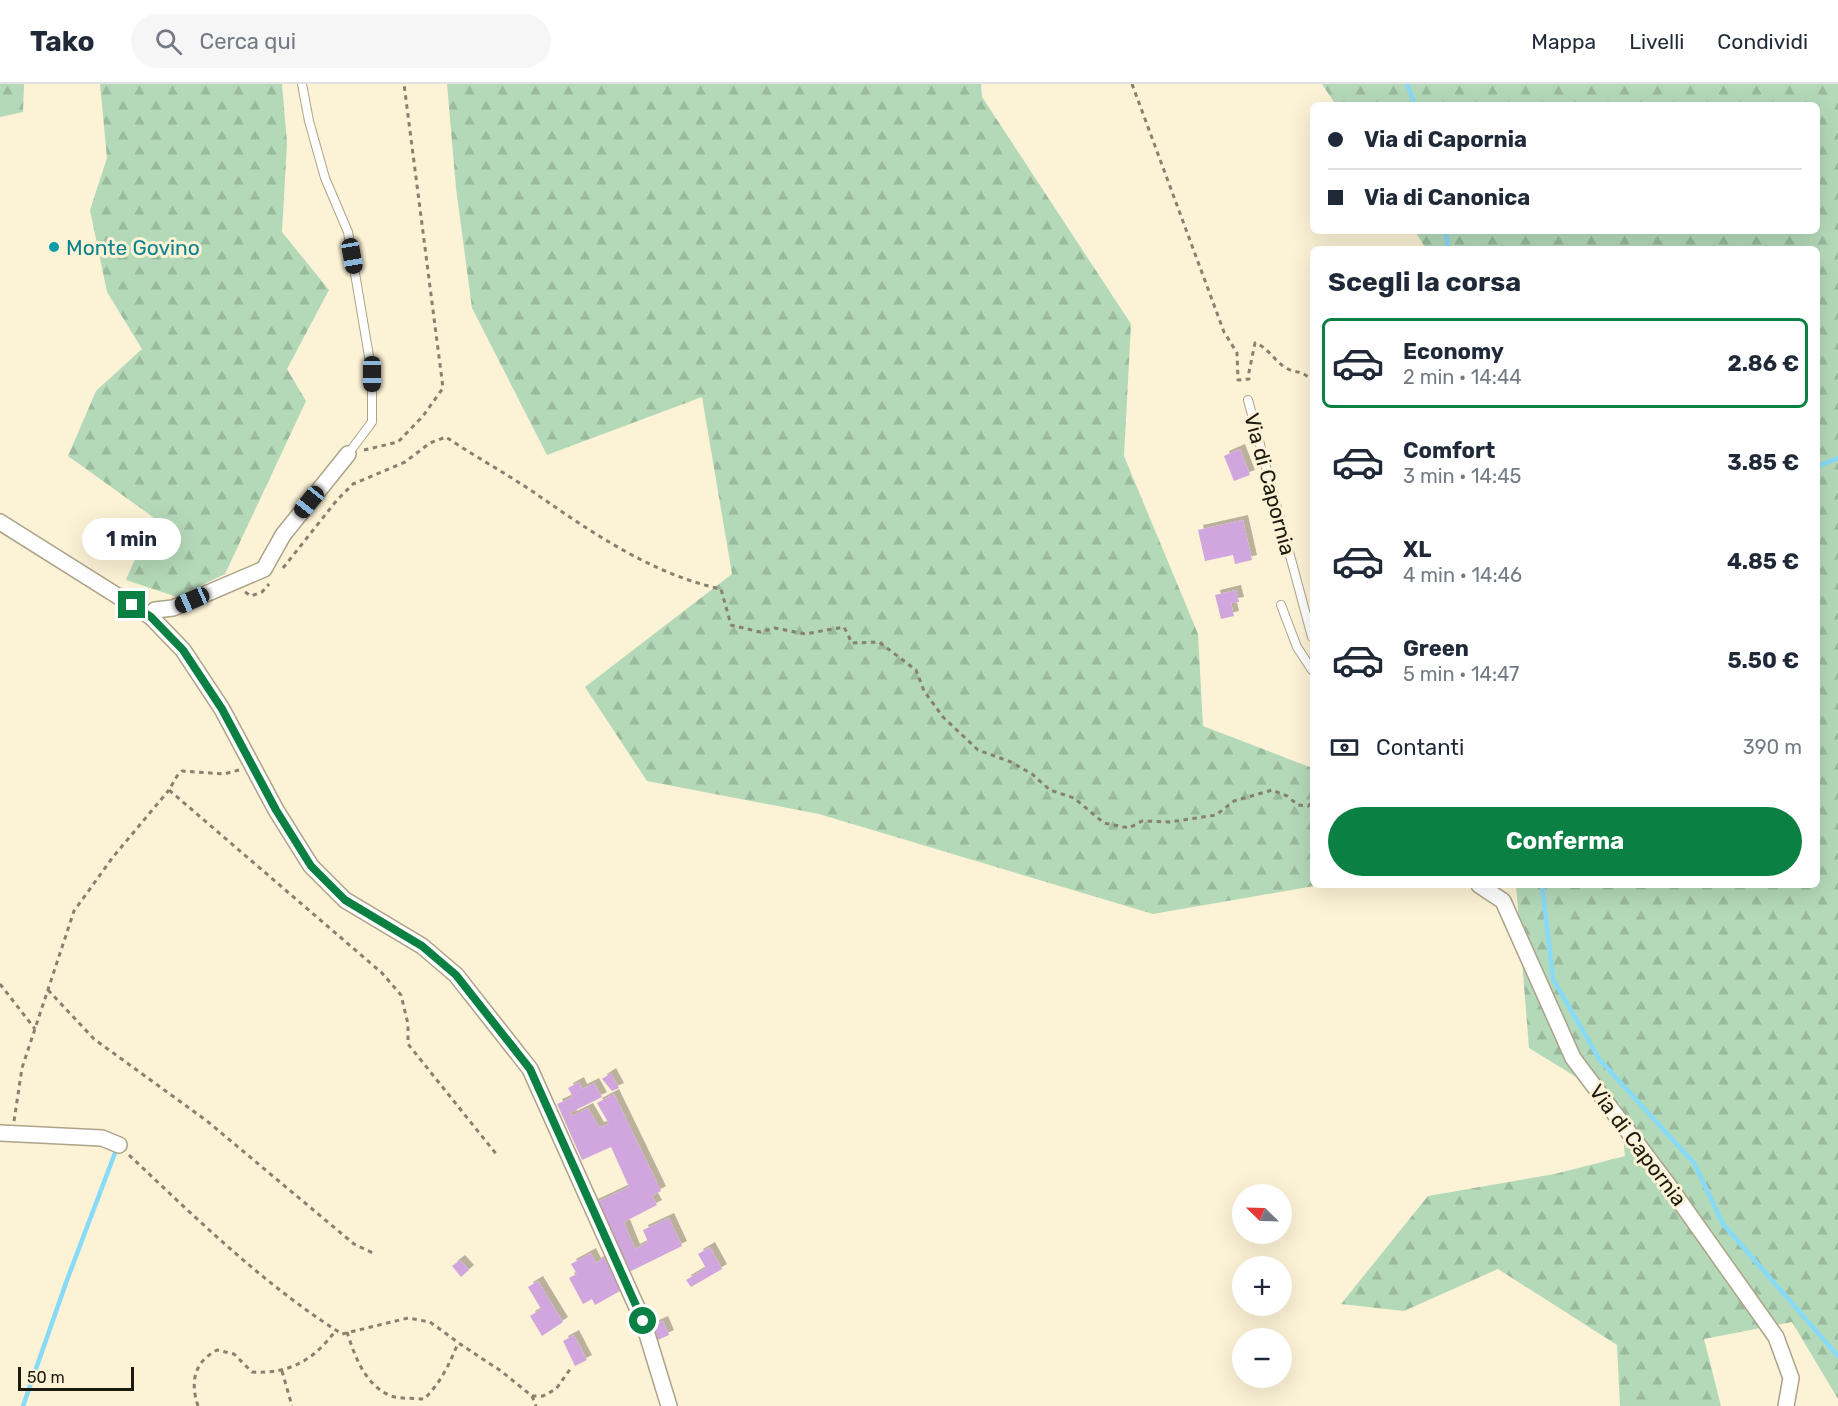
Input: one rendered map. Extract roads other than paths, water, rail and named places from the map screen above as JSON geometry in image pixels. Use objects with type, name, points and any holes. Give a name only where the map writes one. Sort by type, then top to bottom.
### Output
[{"type":"street","points":[[151,617],[155,610],[173,609],[264,569],[284,535],[348,454]]},
{"type":"street","points":[[0,522],[151,617],[183,650],[222,709],[276,810],[311,866],[345,900],[422,946],[456,975],[530,1069],[643,1321],[669,1406]]},
{"type":"street","name":"Via di Capornia","points":[[1484,888],[1503,901],[1573,1058],[1669,1186],[1776,1337],[1791,1378],[1786,1406]]},
{"type":"street","points":[[6,1134],[102,1138],[119,1145]]},
{"type":"lane","points":[[302,84],[309,121],[325,178],[348,232],[372,374],[372,422],[348,454]]},
{"type":"lane","name":"Via di Capornia","points":[[1248,400],[1310,630]]},
{"type":"lane","points":[[1281,605],[1297,647],[1310,667]]},
{"type":"waterway","points":[[1407,84],[1414,102]]},
{"type":"waterway","points":[[1446,234],[1448,246]]},
{"type":"waterway","points":[[1820,465],[1838,458]]},
{"type":"waterway","points":[[1542,888],[1553,979],[1599,1059],[1694,1163],[1723,1224],[1838,1356]]},
{"type":"waterway","points":[[23,1406],[115,1153]]},
{"type":"place","name":"Monte Govino","points":[[54,247]]}]
